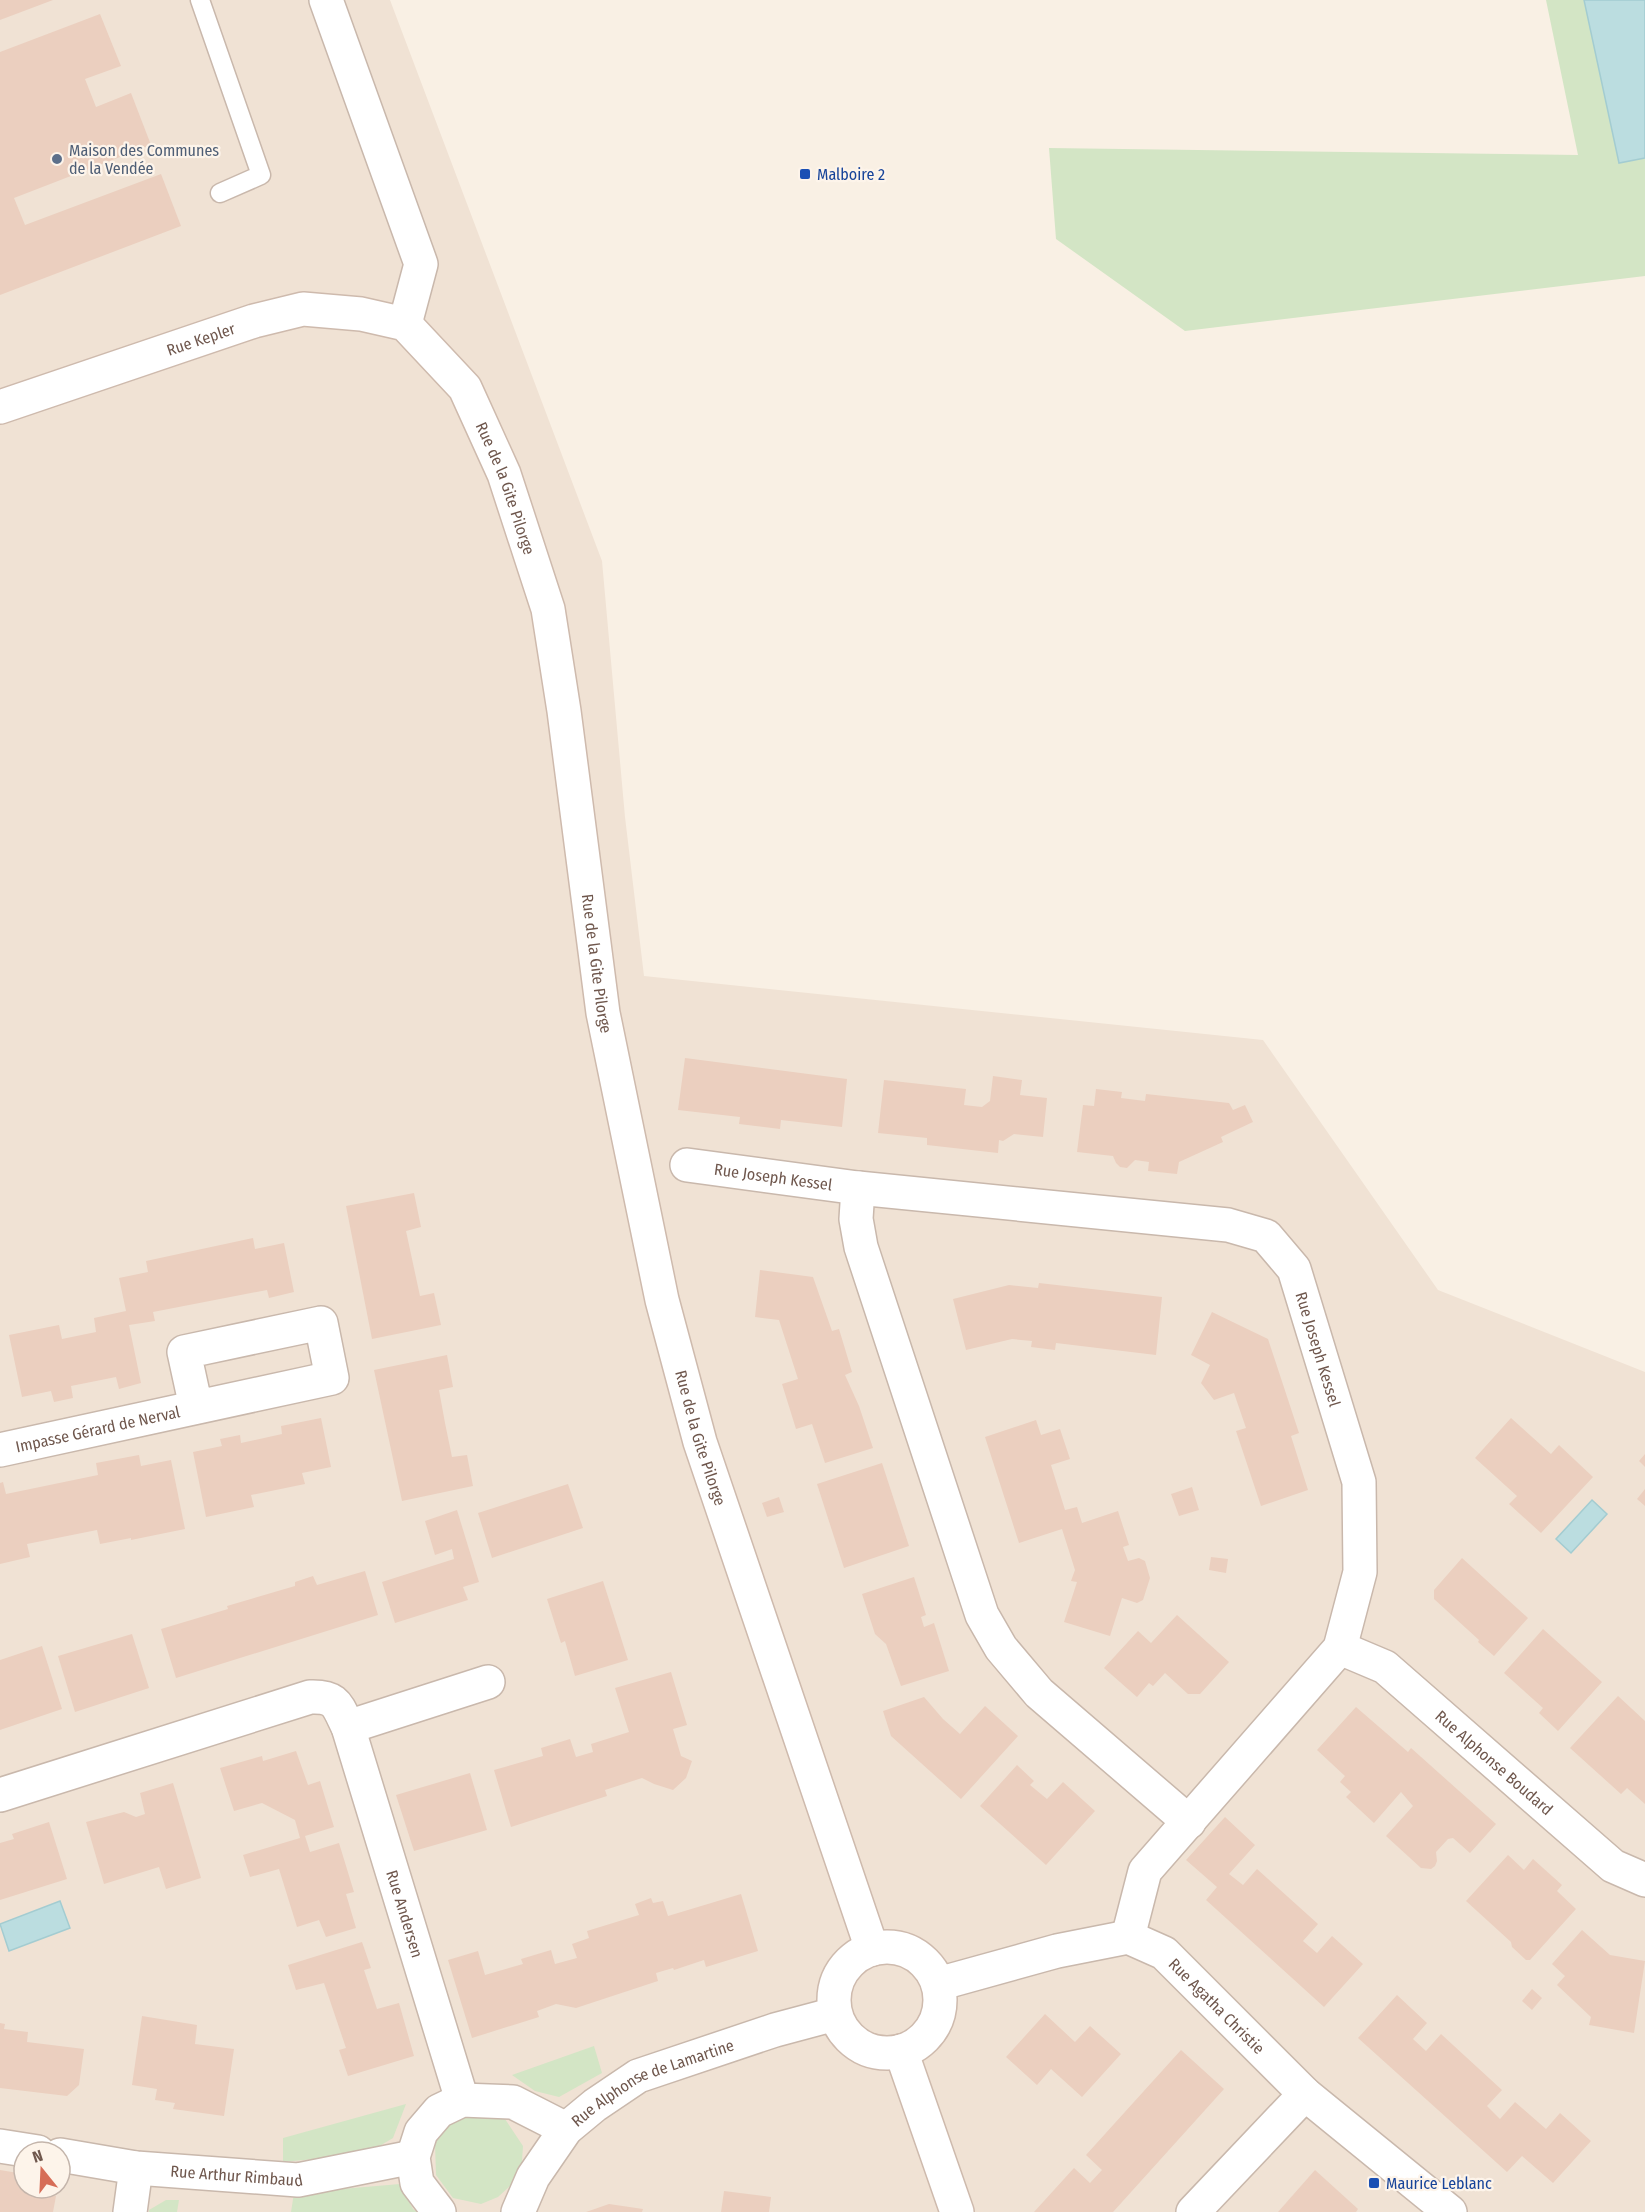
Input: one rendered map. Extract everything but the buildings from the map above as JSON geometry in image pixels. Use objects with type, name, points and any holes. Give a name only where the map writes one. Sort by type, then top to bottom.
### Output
[{"type":"street","points":[[326,0],[421,264],[405,324]]},
{"type":"street","name":"Rue Kepler","points":[[0,406],[254,321],[303,309],[361,314],[405,324]]},
{"type":"street","name":"Rue de la Gite Pilorge","points":[[405,324],[465,388],[504,474],[548,609],[564,711],[603,1013],[662,1300],[700,1442],[872,1949]]},
{"type":"street","name":"Rue Joseph Kessel","points":[[687,1165],[858,1188],[1228,1225],[1266,1236],[1294,1269],[1359,1482],[1360,1572],[1340,1648],[1145,1871],[1128,1937]]},
{"type":"street","points":[[858,1188],[856,1220],[861,1247],[982,1615],[1001,1648],[1039,1693],[1189,1822]]},
{"type":"street","name":"Impasse Gérard de Nerval","points":[[0,1450],[196,1407]]},
{"type":"street","name":"Rue Alphonse Boudard","points":[[1340,1648],[1384,1667],[1613,1866],[1645,1880]]},
{"type":"street","points":[[348,1728],[488,1682]]},
{"type":"street","name":"Rue Andersen","points":[[0,1795],[310,1697],[325,1696],[336,1703],[348,1728],[462,2100]]},
{"type":"street","points":[[938,1984],[1057,1951],[1128,1937]]},
{"type":"street","name":"Rue Agatha Christie","points":[[1128,1937],[1164,1953],[1305,2094],[1450,2212]]},
{"type":"street","points":[[893,1947],[912,1953],[928,1966],[938,1984],[940,2005],[934,2025],[920,2041],[902,2051],[880,2053],[860,2046],[845,2032],[835,2014],[834,1993],[840,1973],[854,1958],[872,1949],[893,1947]]},
{"type":"street","name":"Rue Alphonse de Lamartine","points":[[518,2212],[532,2177],[566,2128],[638,2076],[775,2030],[835,2014]]},
{"type":"street","points":[[902,2051],[957,2212]]},
{"type":"street","points":[[1193,2212],[1305,2094]]},
{"type":"street","points":[[439,2212],[417,2183],[413,2157],[421,2132],[439,2111],[462,2100],[513,2102],[566,2128]]},
{"type":"street","name":"Rue Arthur Rimbaud","points":[[72,2158],[136,2168],[298,2181],[413,2157]]},
{"type":"street","points":[[130,2212],[136,2168]]},
{"type":"lane","points":[[200,0],[261,175],[220,193]]},
{"type":"shaded area","points":[[0,0],[390,0],[602,561],[625,817],[644,976],[1263,1040],[1438,1290],[1645,1372],[1645,2212],[0,2212]]},
{"type":"green space","points":[[1546,0],[1645,0],[1645,276],[1185,331],[1056,239],[1049,148],[1578,155]]},
{"type":"green space","points":[[594,2046],[602,2073],[559,2097],[535,2091],[512,2075]]},
{"type":"green space","points":[[406,2104],[393,2138],[366,2154],[283,2162],[283,2138]]},
{"type":"green space","points":[[486,2110],[505,2119],[523,2146],[521,2176],[498,2197],[481,2204],[453,2198],[436,2175],[435,2144],[446,2124],[461,2112]]},
{"type":"green space","points":[[400,2184],[413,2209],[417,2212],[291,2212],[294,2193]]},
{"type":"green space","points":[[166,2200],[179,2200],[177,2212],[149,2212],[149,2210]]},
{"type":"water","points":[[1584,0],[1645,0],[1645,158],[1619,163]]},
{"type":"water","points":[[1592,1500],[1607,1514],[1571,1553],[1556,1539]]},
{"type":"water","points":[[60,1901],[70,1928],[9,1951],[0,1924]]},
{"type":"place","name":"Maison des Communes de la Vendée","points":[[57,159]]},
{"type":"place","name":"Malboire 2","points":[[805,174]]},
{"type":"place","name":"Maurice Leblanc","points":[[1374,2183]]}]
